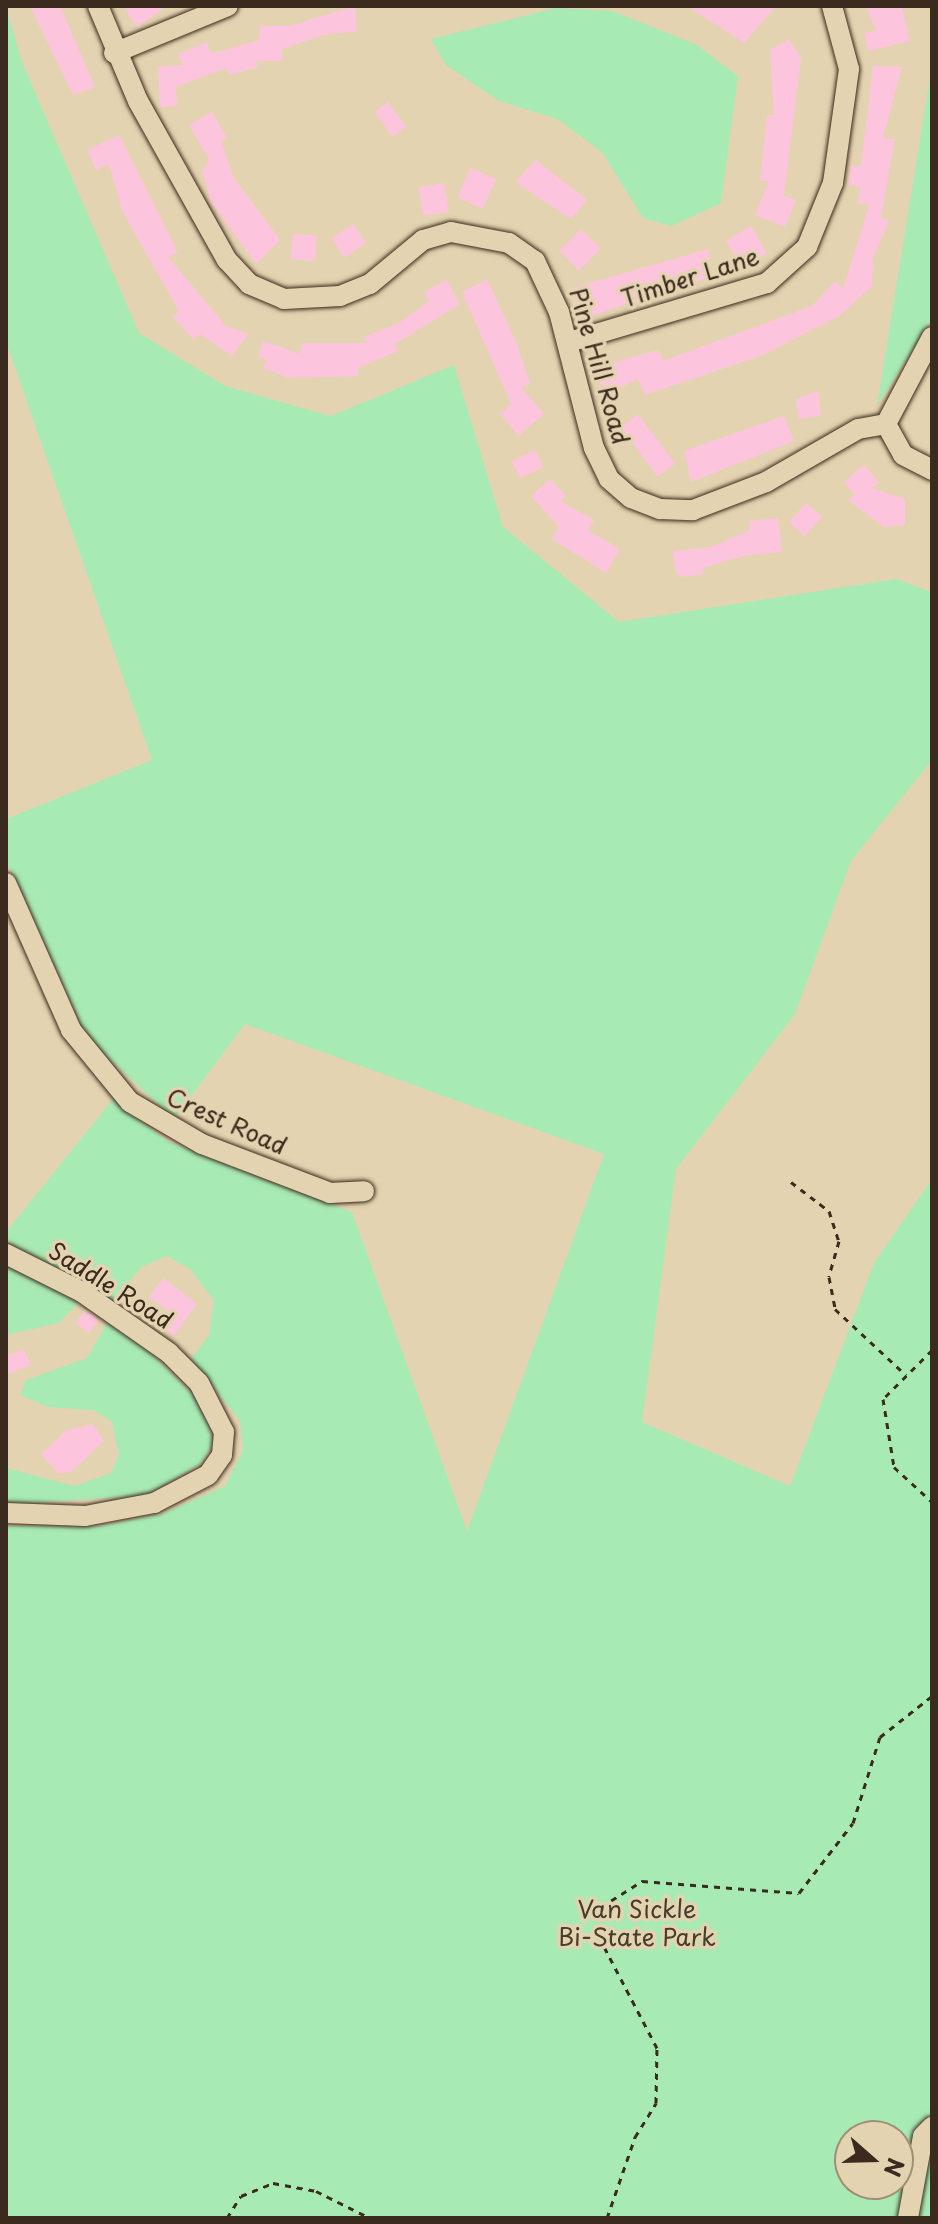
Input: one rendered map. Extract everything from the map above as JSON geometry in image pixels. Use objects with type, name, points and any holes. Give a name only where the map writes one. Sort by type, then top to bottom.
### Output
[{"type":"street","name":"Pine Hill Road","points":[[98,6],[114,53],[227,260],[249,284],[284,299],[340,296],[370,284],[423,240],[478,233],[535,261],[569,342],[609,479],[660,509],[729,499],[858,429],[886,424]]},
{"type":"street","points":[[114,53],[228,6]]},
{"type":"street","name":"Timber Lane","points":[[569,342],[767,283],[807,247],[833,183],[849,69],[832,6]]},
{"type":"street","points":[[932,337],[886,424],[903,455],[932,470]]},
{"type":"street","name":"Crest Road","points":[[6,883],[71,1030],[130,1102],[202,1144],[330,1193],[364,1191]]},
{"type":"street","name":"Saddle Road","points":[[6,1254],[82,1292],[169,1353],[199,1383],[224,1432],[222,1455],[208,1475],[154,1503],[85,1516],[6,1513]]},
{"type":"street","points":[[908,2218],[923,2136],[932,2127]]},
{"type":"path","points":[[791,1182],[829,1211],[839,1241],[829,1277],[835,1309],[906,1375]]},
{"type":"path","points":[[932,1350],[883,1399],[894,1467],[932,1502]]},
{"type":"path","points":[[607,2218],[635,2137],[656,2103],[657,2048],[602,1943],[601,1907],[642,1881],[799,1893],[853,1823],[880,1737],[932,1696]]},
{"type":"path","points":[[227,2218],[241,2196],[273,2183],[346,2202],[370,2218]]},
{"type":"green space","name":"Van Sickle Bi-State Park","points":[[6,6],[22,62],[139,333],[225,386],[331,416],[454,365],[503,527],[619,622],[896,579],[932,592],[932,760],[851,861],[795,1014],[676,1169],[642,1422],[790,1486],[874,1263],[932,1179],[932,2218],[6,2218],[6,1526],[100,1526],[162,1514],[225,1486],[243,1450],[240,1421],[191,1359],[209,1335],[214,1301],[191,1270],[167,1256],[141,1267],[113,1302],[6,1242],[6,1232],[113,1099],[167,1141],[352,1212],[467,1531],[604,1154],[245,1024],[174,1119],[88,1039],[6,860],[6,819],[152,760],[6,342]]},
{"type":"green space","points":[[556,8],[612,11],[697,45],[738,76],[721,203],[671,226],[643,218],[602,152],[557,119],[499,101],[446,65],[431,39]]},
{"type":"green space","points":[[932,65],[932,319],[877,406]]},
{"type":"green space","points":[[6,1264],[60,1289],[79,1302],[59,1323],[6,1335]]},
{"type":"green space","points":[[108,1321],[143,1345],[206,1408],[213,1444],[202,1463],[146,1496],[6,1504],[6,1468],[75,1486],[111,1473],[119,1455],[112,1422],[93,1410],[48,1407],[20,1395],[26,1380],[87,1358]]},
{"type":"building","points":[[30,6],[60,6],[95,87],[73,95]]},
{"type":"building","points":[[123,6],[167,6],[137,27]]},
{"type":"building","points":[[355,6],[357,31],[323,35],[282,49],[282,61],[256,61],[258,67],[229,75],[226,68],[176,87],[177,106],[160,107],[158,67],[183,65],[178,54],[207,42],[211,54],[259,40],[260,26],[290,26]]},
{"type":"building","points":[[687,6],[776,6],[744,43]]},
{"type":"building","points":[[866,6],[902,6],[910,41],[868,51],[864,33],[876,31]]},
{"type":"building","points":[[789,39],[801,58],[784,196],[796,200],[785,227],[755,215],[769,181],[760,181],[767,115],[774,115],[770,50]]},
{"type":"building","points":[[873,66],[902,67],[883,138],[895,139],[881,218],[889,221],[873,258],[872,286],[839,316],[763,355],[645,395],[638,379],[607,394],[595,376],[618,361],[658,350],[663,361],[812,306],[835,281],[843,289],[869,205],[858,203],[860,187],[848,185],[851,165],[861,166]]},
{"type":"building","points":[[388,102],[406,127],[392,137],[374,112]]},
{"type":"building","points":[[212,112],[227,138],[221,141],[234,178],[280,240],[256,264],[211,202],[202,171],[209,160],[189,125]]},
{"type":"building","points":[[119,135],[178,252],[168,257],[226,326],[248,334],[232,356],[200,334],[194,340],[173,317],[179,311],[122,211],[109,164],[96,170],[87,150]]},
{"type":"building","points":[[536,160],[587,200],[571,219],[515,182]]},
{"type":"building","points":[[470,168],[496,179],[483,208],[457,197]]},
{"type":"building","points":[[444,183],[449,212],[423,216],[418,188]]},
{"type":"building","points":[[353,224],[366,243],[344,258],[331,239]]},
{"type":"building","points":[[751,226],[767,254],[742,268],[726,240]]},
{"type":"building","points":[[581,229],[601,249],[579,271],[559,251]]},
{"type":"building","points":[[293,234],[317,236],[315,261],[291,259]]},
{"type":"building","points":[[709,249],[708,278],[579,320],[572,288]]},
{"type":"building","points":[[487,279],[517,344],[530,384],[521,387],[544,414],[518,436],[500,414],[511,404],[462,292]]},
{"type":"building","points":[[447,280],[460,304],[395,344],[398,351],[358,368],[359,376],[289,378],[263,368],[266,359],[258,357],[263,341],[300,354],[302,343],[367,343],[364,337],[397,324],[429,301],[424,292]]},
{"type":"building","points":[[818,391],[821,416],[799,419],[796,399]]},
{"type":"building","points":[[638,414],[675,464],[658,477],[620,427]]},
{"type":"building","points":[[784,416],[794,441],[691,482],[684,451]]},
{"type":"building","points":[[535,450],[543,467],[519,478],[511,461]]},
{"type":"building","points":[[864,465],[879,482],[871,488],[905,499],[905,525],[884,527],[848,500],[854,495],[844,482]]},
{"type":"building","points":[[550,479],[566,496],[560,501],[594,520],[588,530],[620,549],[606,573],[552,539],[559,527],[531,496]]},
{"type":"building","points":[[806,503],[822,517],[805,536],[789,523]]},
{"type":"building","points":[[778,518],[782,552],[742,556],[703,568],[704,574],[681,577],[675,570],[673,551],[711,547],[750,530],[749,521]]},
{"type":"building","points":[[163,1278],[197,1304],[174,1336],[158,1324],[168,1310],[149,1297]]},
{"type":"building","points":[[85,1310],[99,1320],[89,1333],[76,1323]]},
{"type":"building","points":[[24,1349],[31,1365],[6,1375],[6,1356]]},
{"type":"building","points":[[93,1424],[104,1441],[71,1472],[58,1473],[41,1454],[67,1430]]}]
